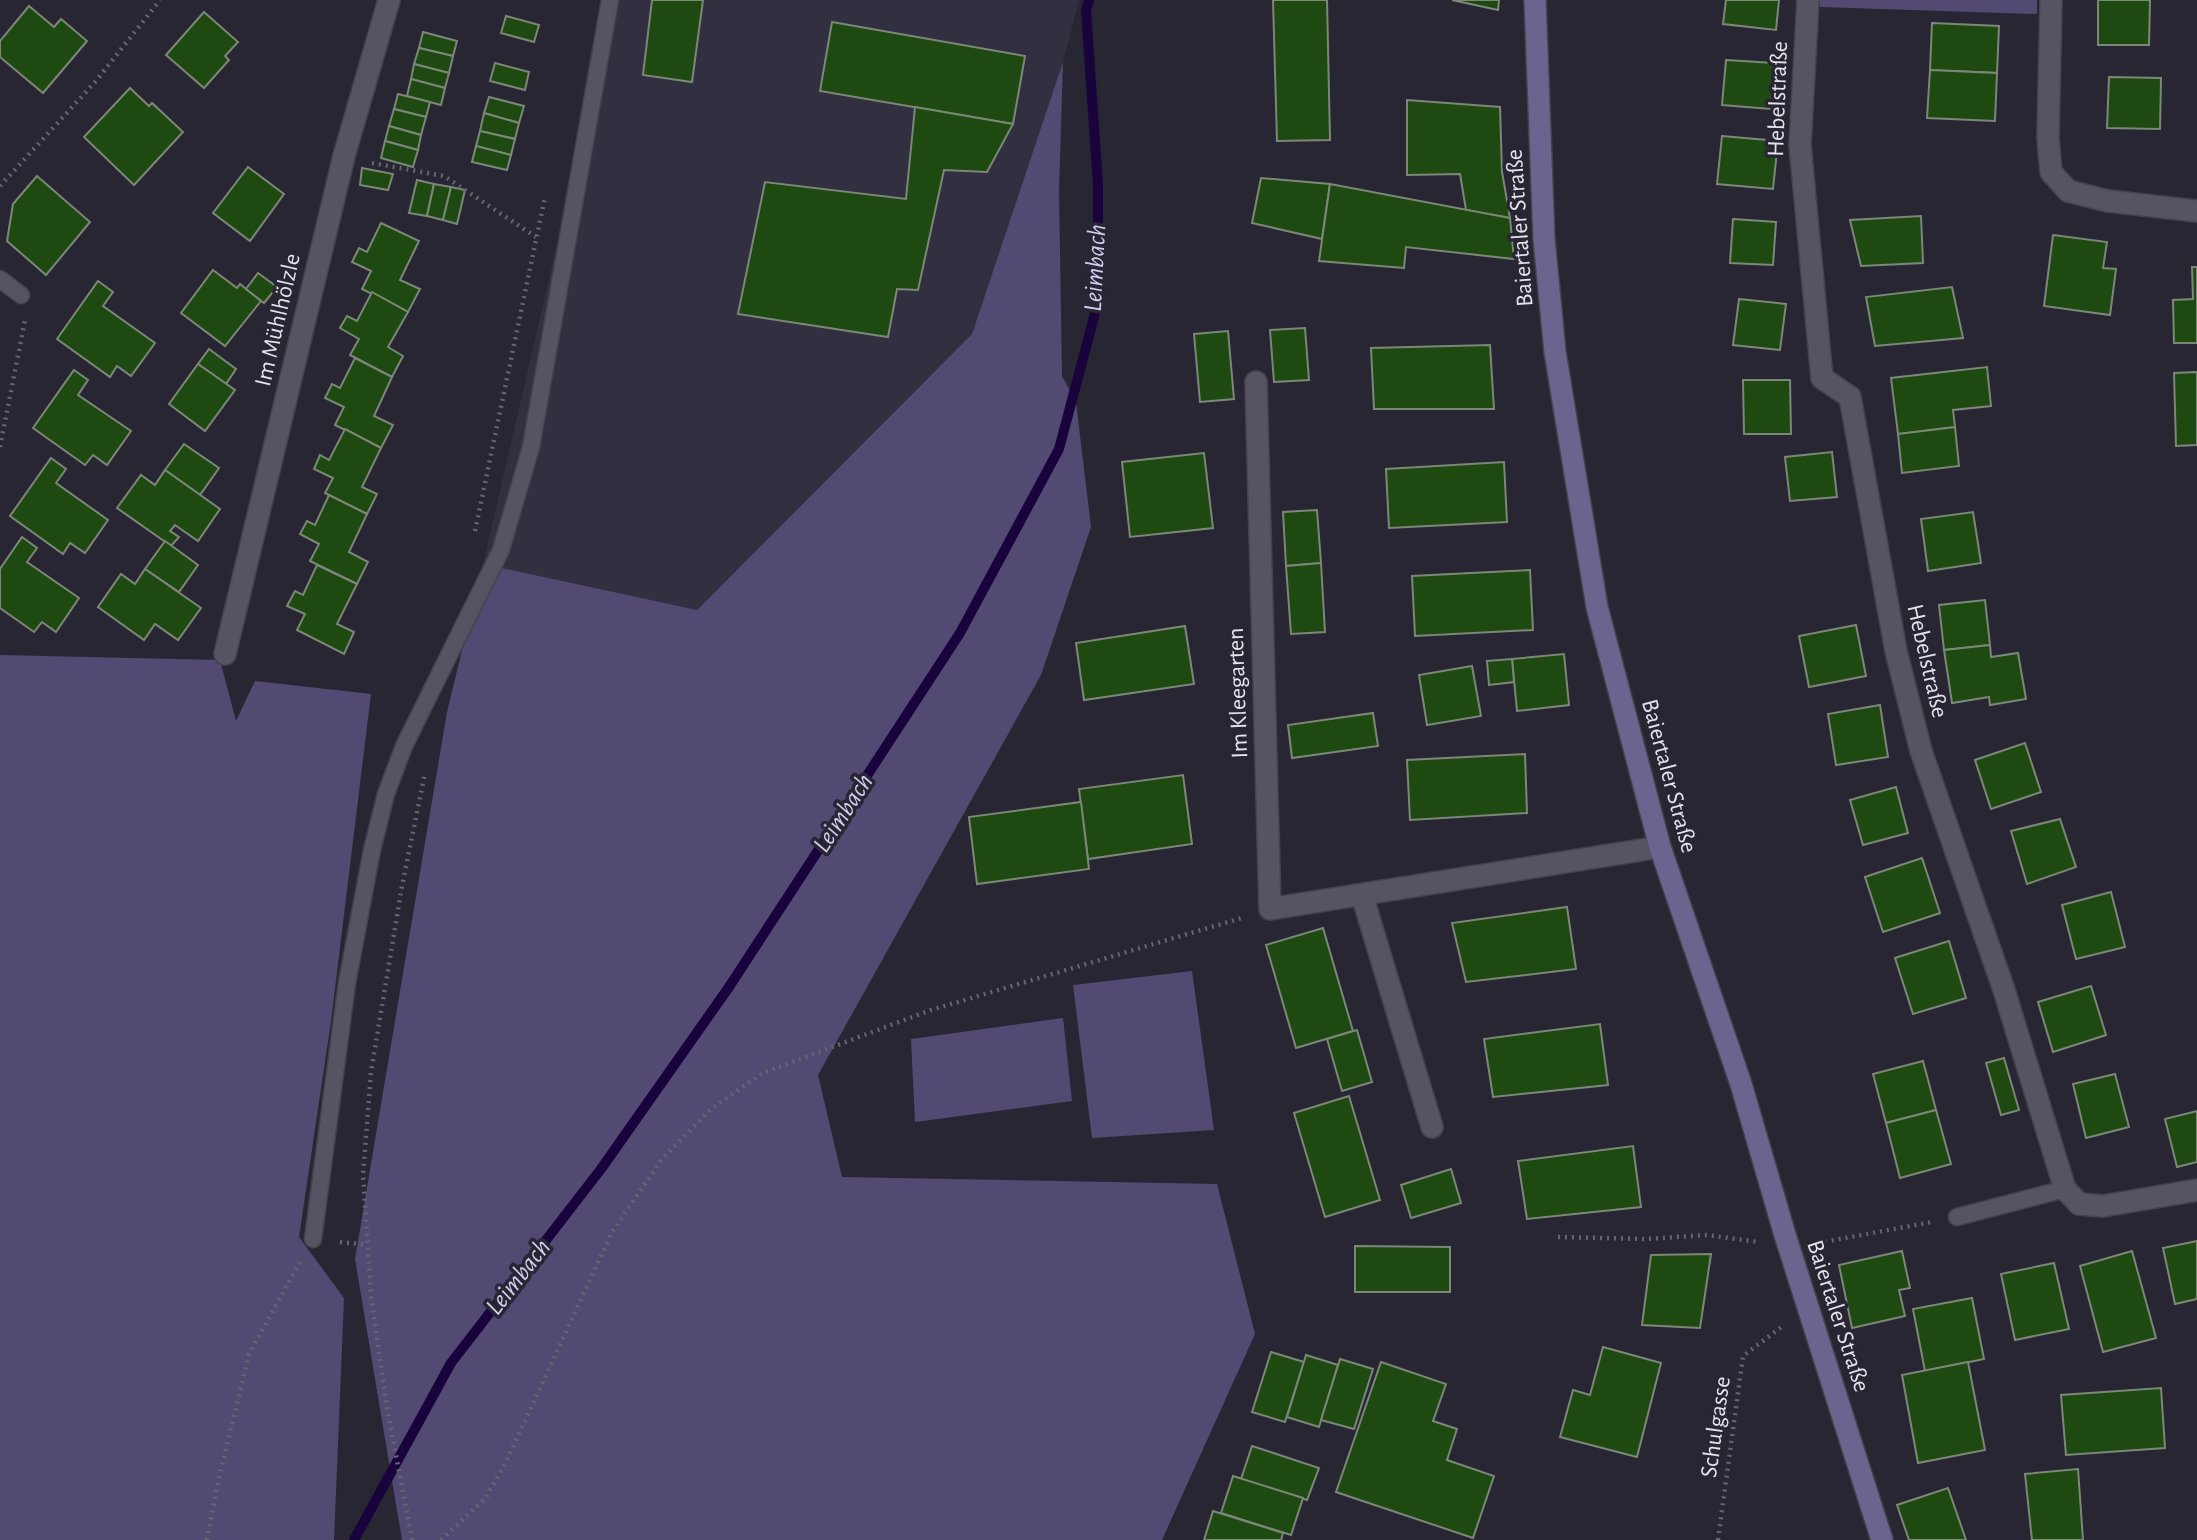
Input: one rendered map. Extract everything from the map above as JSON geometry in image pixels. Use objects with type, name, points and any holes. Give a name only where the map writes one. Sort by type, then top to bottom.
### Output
[{"type":"main road","name":"Baiertaler Straße","points":[[1535,0],[1544,239],[1555,352],[1597,607],[1660,847],[1741,1084],[1807,1308],[1882,1540]]},
{"type":"street","name":"Im Mühlhölzle","points":[[225,654],[344,156],[389,0]]},
{"type":"street","name":"Hebelstraße","points":[[1808,0],[1800,145],[1822,378],[1850,397],[1896,651],[1921,751],[2004,990],[2065,1189]]},
{"type":"street","points":[[2051,0],[2048,138],[2051,172],[2068,191],[2108,201],[2197,211]]},
{"type":"street","name":"Im Kleegarten","points":[[1256,382],[1270,909]]},
{"type":"street","points":[[1270,909],[1660,847]]},
{"type":"street","points":[[1362,895],[1432,1127]]},
{"type":"street","points":[[2065,1189],[2079,1204],[2103,1206],[2197,1190]]},
{"type":"lane","points":[[313,1239],[347,983],[372,850],[386,794],[404,746],[501,550],[531,447],[610,0]]},
{"type":"lane","points":[[0,279],[21,295]]},
{"type":"lane","points":[[1957,1217],[2065,1189]]},
{"type":"path","points":[[0,186],[96,81],[160,0]]},
{"type":"path","points":[[379,164],[444,176],[536,237]]},
{"type":"path","points":[[0,446],[25,323],[21,295]]},
{"type":"path","points":[[441,1540],[485,1499],[506,1462],[612,1231],[662,1160],[711,1109],[763,1073],[931,1010],[1270,909]]},
{"type":"path","points":[[1821,1244],[1957,1217]]},
{"type":"path","points":[[1558,1237],[1646,1239],[1707,1235],[1755,1242],[1785,1235]]},
{"type":"path","points":[[207,1540],[249,1354],[313,1239],[367,1245]]},
{"type":"path","name":"Schulgasse","points":[[1718,1540],[1743,1356],[1807,1308]]},
{"type":"path","points":[[387,1408],[412,1538]]},
{"type":"shaded area","points":[[601,0],[1079,0],[1063,62],[972,334],[697,610],[483,564],[560,231]]},
{"type":"shaded area","points":[[1819,0],[2037,0],[2037,14],[1820,7]]},
{"type":"shaded area","points":[[1063,62],[1059,191],[1062,376],[1076,402],[1091,527],[1041,675],[818,1075],[842,1177],[1217,1184],[1255,1334],[1162,1540],[402,1540],[355,1259],[447,712],[483,564],[697,610],[972,334]]},
{"type":"shaded area","points":[[0,655],[220,660],[236,721],[255,681],[371,694],[331,1021],[299,1237],[344,1298],[334,1540],[0,1540]]},
{"type":"shaded area","points":[[1192,971],[1214,1130],[1092,1138],[1073,985]]},
{"type":"shaded area","points":[[1063,1018],[1072,1101],[915,1122],[911,1039]]},
{"type":"building","points":[[652,0],[703,0],[692,82],[643,75]]},
{"type":"building","points":[[1273,0],[1327,0],[1330,140],[1277,141]]},
{"type":"building","points":[[1452,0],[1499,0],[1498,10]]},
{"type":"building","points":[[1726,0],[1779,0],[1776,30],[1723,24]]},
{"type":"building","points":[[2098,0],[2150,0],[2149,45],[2098,45]]},
{"type":"building","points":[[29,6],[54,27],[61,19],[87,41],[43,93],[0,57],[0,41]]},
{"type":"building","points":[[204,12],[238,42],[225,56],[229,60],[204,88],[166,55]]},
{"type":"building","points":[[506,16],[539,25],[534,42],[501,33]]},
{"type":"building","points":[[832,22],[1025,56],[1013,124],[820,91]]},
{"type":"building","points":[[1932,23],[1999,26],[1997,73],[1930,70]]},
{"type":"building","points":[[423,32],[457,41],[453,56],[419,48]]},
{"type":"building","points":[[419,48],[453,56],[449,73],[414,64]]},
{"type":"building","points":[[1726,60],[1774,63],[1771,109],[1722,105]]},
{"type":"building","points":[[495,63],[529,72],[525,90],[490,81]]},
{"type":"building","points":[[414,64],[449,73],[445,88],[411,79]]},
{"type":"building","points":[[1930,70],[1997,73],[1995,121],[1927,118]]},
{"type":"building","points":[[2109,77],[2161,78],[2160,129],[2107,128]]},
{"type":"building","points":[[411,79],[445,88],[441,105],[407,96]]},
{"type":"building","points":[[130,88],[149,106],[152,103],[183,132],[134,185],[84,137]]},
{"type":"building","points":[[398,94],[430,102],[426,117],[394,109]]},
{"type":"building","points":[[489,97],[524,106],[519,123],[484,113]]},
{"type":"building","points":[[1407,100],[1500,107],[1502,172],[1510,218],[1466,210],[1460,174],[1407,175]]},
{"type":"building","points":[[915,107],[1013,124],[987,172],[944,170],[918,290],[897,289],[888,337],[738,314],[765,182],[906,199]]},
{"type":"building","points":[[394,109],[426,117],[421,135],[389,126]]},
{"type":"building","points":[[484,113],[519,123],[515,139],[480,131]]},
{"type":"building","points":[[389,126],[421,135],[418,150],[385,141]]},
{"type":"building","points":[[480,131],[515,139],[511,155],[476,146]]},
{"type":"building","points":[[1722,136],[1778,141],[1773,189],[1717,184]]},
{"type":"building","points":[[385,141],[418,150],[413,167],[381,158]]},
{"type":"building","points":[[476,146],[511,155],[507,170],[472,162]]},
{"type":"building","points":[[248,167],[284,194],[250,241],[213,213]]},
{"type":"building","points":[[362,168],[393,174],[388,190],[360,185]]},
{"type":"building","points":[[37,176],[90,222],[46,275],[7,241],[13,204]]},
{"type":"building","points":[[1261,178],[1330,184],[1322,239],[1252,223]]},
{"type":"building","points":[[417,180],[434,184],[427,216],[409,213]]},
{"type":"building","points":[[434,184],[451,187],[443,220],[427,216]]},
{"type":"building","points":[[1330,184],[1510,218],[1514,259],[1406,247],[1404,268],[1319,261]]},
{"type":"building","points":[[451,187],[465,190],[457,224],[443,220]]},
{"type":"building","points":[[1921,216],[1923,263],[1861,266],[1850,220]]},
{"type":"building","points":[[1733,219],[1776,222],[1773,265],[1730,263]]},
{"type":"building","points":[[381,223],[419,241],[400,280],[420,289],[408,312],[362,289],[371,271],[352,262],[359,248],[367,252]]},
{"type":"building","points":[[2053,235],[2107,242],[2103,268],[2116,269],[2110,315],[2044,306]]},
{"type":"building","points":[[2192,267],[2197,267],[2197,343],[2174,343],[2173,300],[2193,299]]},
{"type":"building","points":[[213,270],[237,288],[240,284],[261,301],[225,346],[181,313]]},
{"type":"building","points":[[258,273],[277,287],[264,303],[246,289]]},
{"type":"building","points":[[98,281],[113,292],[103,306],[155,343],[131,376],[117,366],[110,377],[57,339]]},
{"type":"building","points":[[1952,287],[1963,338],[1875,346],[1866,297]]},
{"type":"building","points":[[372,292],[408,312],[388,347],[403,356],[392,377],[350,355],[359,339],[340,328],[347,316],[357,321]]},
{"type":"building","points":[[1739,299],[1786,304],[1780,350],[1733,345]]},
{"type":"building","points":[[1305,328],[1309,380],[1274,382],[1270,330]]},
{"type":"building","points":[[1228,331],[1234,399],[1200,402],[1194,334]]},
{"type":"building","points":[[1490,345],[1494,409],[1374,409],[1371,348]]},
{"type":"building","points":[[209,349],[236,369],[226,384],[198,364]]},
{"type":"building","points":[[355,358],[392,377],[374,416],[393,425],[381,448],[335,425],[344,407],[325,398],[332,384],[340,388]]},
{"type":"building","points":[[198,364],[235,390],[205,431],[169,404]]},
{"type":"building","points":[[1987,367],[1991,406],[1953,410],[1955,427],[1898,434],[1891,378]]},
{"type":"building","points":[[74,370],[88,380],[78,395],[131,431],[107,465],[93,455],[85,465],[33,428]]},
{"type":"building","points":[[2197,372],[2197,445],[2176,446],[2174,373]]},
{"type":"building","points":[[1743,380],[1790,380],[1791,434],[1744,434]]},
{"type":"building","points":[[1955,427],[1959,466],[1902,473],[1898,434]]},
{"type":"building","points":[[345,429],[381,448],[362,487],[377,494],[367,514],[325,493],[333,478],[314,469],[320,455],[329,460]]},
{"type":"building","points":[[184,444],[219,468],[200,495],[165,470]]},
{"type":"building","points":[[1832,452],[1837,497],[1790,501],[1785,457]]},
{"type":"building","points":[[1204,453],[1213,528],[1130,537],[1122,462]]},
{"type":"building","points":[[51,458],[66,469],[56,483],[108,520],[85,553],[70,543],[63,554],[10,516]]},
{"type":"building","points":[[1504,462],[1507,522],[1389,528],[1386,469]]},
{"type":"building","points":[[165,470],[220,509],[198,541],[175,525],[170,531],[179,537],[171,546],[117,508],[141,475],[155,485]]},
{"type":"building","points":[[329,495],[367,514],[349,552],[368,562],[357,584],[310,561],[319,544],[300,534],[307,521],[315,525]]},
{"type":"building","points":[[1317,510],[1321,563],[1286,566],[1283,512]]},
{"type":"building","points":[[1973,512],[1981,563],[1928,571],[1921,519]]},
{"type":"building","points":[[22,537],[37,548],[27,562],[79,598],[56,632],[42,622],[34,632],[0,608],[0,569]]},
{"type":"building","points":[[165,541],[198,565],[179,592],[145,569]]},
{"type":"building","points":[[1321,563],[1325,632],[1291,634],[1286,566]]},
{"type":"building","points":[[317,565],[357,584],[337,624],[354,632],[344,654],[297,630],[305,614],[287,606],[295,591],[303,595]]},
{"type":"building","points":[[145,569],[201,608],[178,640],[155,624],[144,640],[98,607],[121,574],[135,584]]},
{"type":"building","points":[[1530,570],[1533,630],[1415,636],[1412,576]]},
{"type":"building","points":[[1985,600],[1990,645],[1944,650],[1939,605]]},
{"type":"building","points":[[1856,625],[1866,676],[1809,687],[1799,636]]},
{"type":"building","points":[[1185,626],[1194,684],[1084,700],[1076,643]]},
{"type":"building","points":[[1990,645],[1991,657],[2018,653],[2026,699],[1990,705],[1989,697],[1952,703],[1944,650]]},
{"type":"building","points":[[1564,654],[1569,705],[1517,711],[1512,659]]},
{"type":"building","points":[[1512,659],[1514,682],[1489,685],[1487,661]]},
{"type":"building","points":[[1472,666],[1481,716],[1427,725],[1419,675]]},
{"type":"building","points":[[1880,705],[1888,757],[1836,765],[1828,714]]},
{"type":"building","points":[[1373,713],[1378,746],[1292,758],[1288,725]]},
{"type":"building","points":[[2025,743],[2041,792],[1991,809],[1975,760]]},
{"type":"building","points":[[1525,754],[1527,813],[1410,820],[1407,760]]},
{"type":"building","points":[[1183,775],[1192,844],[1088,859],[1079,789]]},
{"type":"building","points":[[1896,787],[1908,833],[1863,845],[1850,800]]},
{"type":"building","points":[[1081,802],[1089,869],[977,884],[969,817]]},
{"type":"building","points":[[2060,819],[2076,867],[2027,884],[2011,831]]},
{"type":"building","points":[[1922,858],[1940,913],[1883,932],[1865,877]]},
{"type":"building","points":[[2111,892],[2125,947],[2076,959],[2062,905]]},
{"type":"building","points":[[1567,907],[1576,969],[1466,982],[1452,923]]},
{"type":"building","points":[[1323,928],[1353,1031],[1296,1048],[1266,945]]},
{"type":"building","points":[[1949,941],[1966,998],[1913,1014],[1895,958]]},
{"type":"building","points":[[2091,986],[2106,1035],[2053,1052],[2038,1002]]},
{"type":"building","points":[[1600,1024],[1608,1085],[1493,1097],[1484,1039]]},
{"type":"building","points":[[1357,1030],[1372,1082],[1342,1091],[1327,1039]]},
{"type":"building","points":[[2004,1058],[2019,1110],[2001,1115],[1986,1063]]},
{"type":"building","points":[[1923,1061],[1936,1110],[1886,1123],[1873,1074]]},
{"type":"building","points":[[2115,1074],[2129,1127],[2086,1138],[2073,1084]]},
{"type":"building","points":[[1349,1096],[1380,1200],[1325,1217],[1294,1113]]},
{"type":"building","points":[[1936,1110],[1951,1164],[1900,1178],[1886,1123]]},
{"type":"building","points":[[2197,1111],[2197,1162],[2177,1167],[2165,1119]]},
{"type":"building","points":[[1633,1146],[1641,1207],[1527,1219],[1518,1161]]},
{"type":"building","points":[[1451,1169],[1461,1203],[1411,1218],[1401,1185]]},
{"type":"building","points":[[2197,1241],[2197,1299],[2175,1304],[2163,1248]]},
{"type":"building","points":[[1355,1246],[1450,1247],[1450,1292],[1355,1292]]},
{"type":"building","points":[[1902,1251],[1910,1288],[1899,1290],[1905,1316],[1852,1328],[1839,1265]]},
{"type":"building","points":[[2132,1251],[2156,1338],[2103,1352],[2080,1266]]},
{"type":"building","points":[[1711,1254],[1700,1328],[1642,1325],[1651,1255]]},
{"type":"building","points":[[2054,1263],[2069,1329],[2015,1340],[2001,1274]]},
{"type":"building","points":[[1972,1298],[1984,1359],[1925,1371],[1913,1309]]},
{"type":"building","points":[[1603,1347],[1661,1363],[1637,1457],[1560,1437],[1573,1390],[1590,1395]]},
{"type":"building","points":[[1271,1352],[1304,1362],[1285,1422],[1252,1412]]},
{"type":"building","points":[[1306,1355],[1338,1365],[1319,1427],[1287,1417]]},
{"type":"building","points":[[1340,1359],[1373,1369],[1354,1429],[1321,1420]]},
{"type":"building","points":[[1381,1362],[1446,1384],[1433,1421],[1457,1429],[1447,1460],[1494,1476],[1473,1538],[1336,1492]]},
{"type":"building","points":[[1968,1362],[1985,1450],[1918,1463],[1902,1375]]},
{"type":"building","points":[[2161,1388],[2165,1448],[2066,1455],[2061,1395]]},
{"type":"building","points":[[1252,1446],[1319,1468],[1307,1500],[1241,1479]]},
{"type":"building","points":[[2078,1469],[2083,1540],[2032,1540],[2025,1474]]},
{"type":"building","points":[[1233,1476],[1303,1498],[1291,1535],[1221,1513]]},
{"type":"building","points":[[1948,1488],[1966,1540],[1909,1540],[1897,1505]]},
{"type":"building","points":[[1213,1511],[1283,1533],[1281,1540],[1204,1540]]},
{"type":"waterway","name":"Leimbach","points":[[354,1540],[451,1363],[601,1169],[729,987],[960,633],[1059,449],[1098,302],[1098,185],[1086,10],[1089,0]]}]
